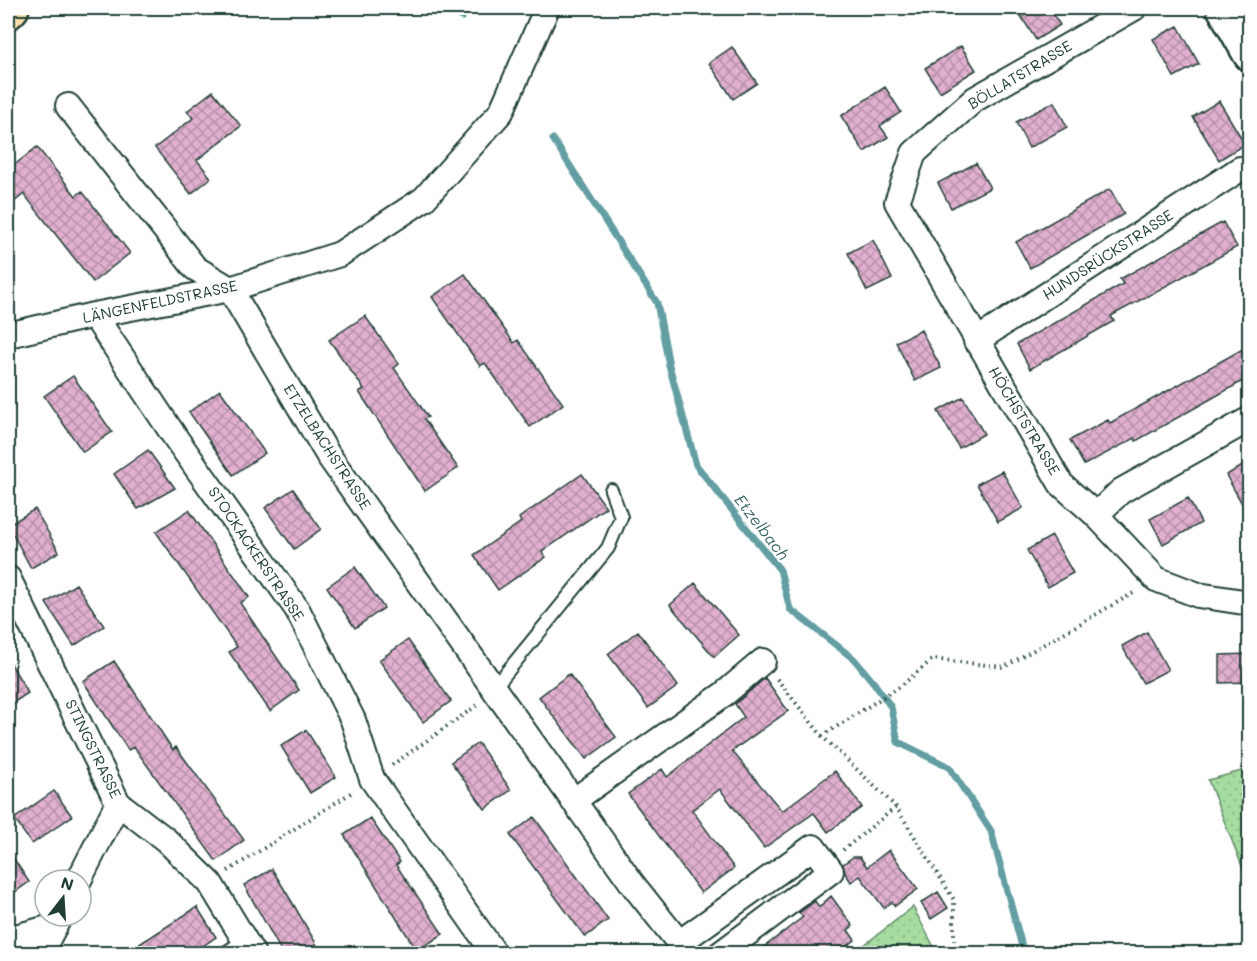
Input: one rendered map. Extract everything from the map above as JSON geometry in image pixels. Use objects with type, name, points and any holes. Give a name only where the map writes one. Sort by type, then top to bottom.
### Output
[{"type":"highway","points":[[8,12],[12,8]]},
{"type":"street","name":"LÄNGENFELDSTRASSE","points":[[8,335],[94,315],[230,289],[340,254],[424,199],[501,112],[547,8]]},
{"type":"street","name":"BÖLLATSTRASSE","points":[[914,153],[975,99],[1134,8]]},
{"type":"street","points":[[1224,8],[1250,54]]},
{"type":"street","name":"ETZELBACHSTRASSE","points":[[69,106],[195,268],[230,289],[328,455],[634,886],[683,948],[813,847],[824,862]]},
{"type":"street","name":"HÖCHSTSTRASSE","points":[[914,153],[897,202],[1061,484],[1096,515],[1156,579],[1198,595],[1250,603]]},
{"type":"street","name":"HUNDSRÜCKSTRASSE","points":[[976,341],[1240,169]]},
{"type":"street","name":"STOCKACKERSTRASSE","points":[[94,315],[177,440],[297,609],[353,720],[372,779],[495,954]]},
{"type":"street","points":[[1096,515],[1121,491],[1250,419]]},
{"type":"street","name":"STINGSTRASSE","points":[[8,578],[16,614],[118,803],[166,840],[210,883],[249,947]]},
{"type":"street","points":[[573,801],[724,694],[763,661]]},
{"type":"street","points":[[85,868],[118,803]]},
{"type":"street","points":[[720,954],[831,871],[824,862]]},
{"type":"street","points":[[8,939],[39,928]]},
{"type":"street","points":[[40,954],[54,928]]},
{"type":"lane","points":[[493,689],[608,548],[621,517],[611,490]]},
{"type":"lane","points":[[224,954],[249,947]]},
{"type":"path","points":[[822,736],[902,685],[933,659],[1004,667],[1156,579]]},
{"type":"path","points":[[763,661],[822,736],[896,807],[954,900],[954,954]]},
{"type":"path","points":[[824,862],[854,843],[896,807]]},
{"type":"green space","points":[[1250,769],[1249,884],[1208,780]]},
{"type":"green space","points":[[913,907],[935,949],[928,953],[854,953]]},
{"type":"building","points":[[1016,8],[1049,8],[1060,25],[1036,40]]},
{"type":"building","points":[[1178,26],[1199,64],[1174,77],[1153,39]]},
{"type":"building","points":[[961,46],[976,70],[940,92],[925,68]]},
{"type":"building","points":[[732,47],[757,83],[733,99],[709,63]]},
{"type":"building","points":[[885,87],[901,112],[880,126],[888,137],[864,152],[841,116]]},
{"type":"building","points":[[213,91],[241,126],[197,160],[211,178],[191,194],[155,148],[193,118],[187,111]]},
{"type":"building","points":[[1219,101],[1245,144],[1219,160],[1193,117]]},
{"type":"building","points":[[1054,102],[1067,127],[1029,148],[1016,122]]},
{"type":"building","points":[[37,147],[76,196],[82,191],[130,253],[93,282],[24,194],[8,207],[8,170]]},
{"type":"building","points":[[976,163],[990,188],[951,208],[938,183]]},
{"type":"building","points":[[1110,189],[1124,214],[1030,268],[1016,242]]},
{"type":"building","points":[[1223,222],[1237,247],[1111,316],[1114,321],[1030,369],[1017,344],[1123,284],[1120,279]]},
{"type":"building","points":[[873,240],[892,279],[867,291],[848,253]]},
{"type":"building","points":[[465,274],[514,343],[518,340],[563,404],[530,427],[485,363],[480,366],[432,297]]},
{"type":"building","points":[[365,316],[399,364],[394,368],[428,417],[424,419],[458,468],[425,491],[359,392],[364,389],[329,340]]},
{"type":"building","points":[[921,330],[941,368],[915,381],[896,342]]},
{"type":"building","points":[[1250,345],[1250,377],[1136,441],[1135,438],[1084,465],[1070,440],[1108,420],[1110,423]]},
{"type":"building","points":[[73,376],[112,432],[83,452],[44,396]]},
{"type":"building","points":[[220,390],[265,453],[233,475],[189,412]]},
{"type":"building","points":[[963,397],[984,434],[959,448],[938,411]]},
{"type":"building","points":[[148,450],[175,488],[138,509],[114,474]]},
{"type":"building","points":[[1250,462],[1250,518],[1226,475]]},
{"type":"building","points":[[1002,471],[1023,508],[998,522],[977,484]]},
{"type":"building","points":[[582,474],[606,507],[542,552],[546,557],[498,590],[474,555],[521,522],[519,518]]},
{"type":"building","points":[[293,489],[321,529],[294,549],[265,508]]},
{"type":"building","points":[[1188,498],[1201,523],[1163,544],[1150,519]]},
{"type":"building","points":[[35,509],[59,552],[31,568],[8,525]]},
{"type":"building","points":[[189,510],[249,597],[240,603],[299,690],[270,711],[229,652],[237,647],[156,532]]},
{"type":"building","points":[[1052,536],[1073,573],[1048,587],[1027,550]]},
{"type":"building","points":[[355,567],[384,608],[355,628],[327,587]]},
{"type":"building","points":[[695,583],[739,635],[714,657],[670,605]]},
{"type":"building","points":[[76,584],[104,626],[74,646],[46,603]]},
{"type":"building","points":[[638,631],[678,686],[648,708],[608,654]]},
{"type":"building","points":[[1147,632],[1168,670],[1143,683],[1122,646]]},
{"type":"building","points":[[408,640],[451,701],[423,722],[379,660]]},
{"type":"building","points":[[1250,654],[1250,682],[1220,683],[1220,655]]},
{"type":"building","points":[[8,659],[28,693],[8,706]]},
{"type":"building","points":[[114,661],[173,750],[176,747],[244,840],[216,861],[134,747],[128,750],[83,681]]},
{"type":"building","points":[[569,674],[616,737],[586,759],[539,697]]},
{"type":"building","points":[[765,678],[788,711],[732,751],[782,811],[835,771],[862,807],[828,832],[814,813],[764,848],[720,789],[692,810],[734,868],[701,893],[628,794],[662,769],[667,777],[744,717],[735,704]]},
{"type":"building","points":[[306,730],[336,777],[310,793],[281,746]]},
{"type":"building","points":[[478,743],[511,790],[485,809],[451,762]]},
{"type":"building","points":[[54,791],[72,816],[32,844],[14,819]]},
{"type":"building","points":[[534,817],[608,920],[585,937],[510,835]]},
{"type":"building","points":[[370,818],[400,862],[396,865],[443,934],[417,951],[344,835]]},
{"type":"building","points":[[8,850],[29,882],[8,897]]},
{"type":"building","points":[[889,850],[918,889],[895,906],[892,902],[884,908],[860,876],[851,882],[845,873],[843,864],[853,857],[860,857],[867,867]]},
{"type":"building","points":[[272,869],[322,954],[283,954],[244,885]]},
{"type":"building","points":[[938,892],[948,908],[931,919],[921,903]]},
{"type":"building","points":[[831,896],[853,926],[848,930],[855,940],[836,954],[755,954],[803,917],[799,913],[815,901],[819,907]]},
{"type":"building","points":[[197,907],[216,937],[191,954],[124,954]]},
{"type":"waterway","name":"Etzelbach","points":[[448,8],[462,17]]},
{"type":"waterway","name":"Etzelbach","points":[[553,139],[657,303],[669,365],[696,465],[780,570],[790,609],[854,659],[874,683],[891,707],[898,742],[949,767],[991,831],[1024,954]]}]
